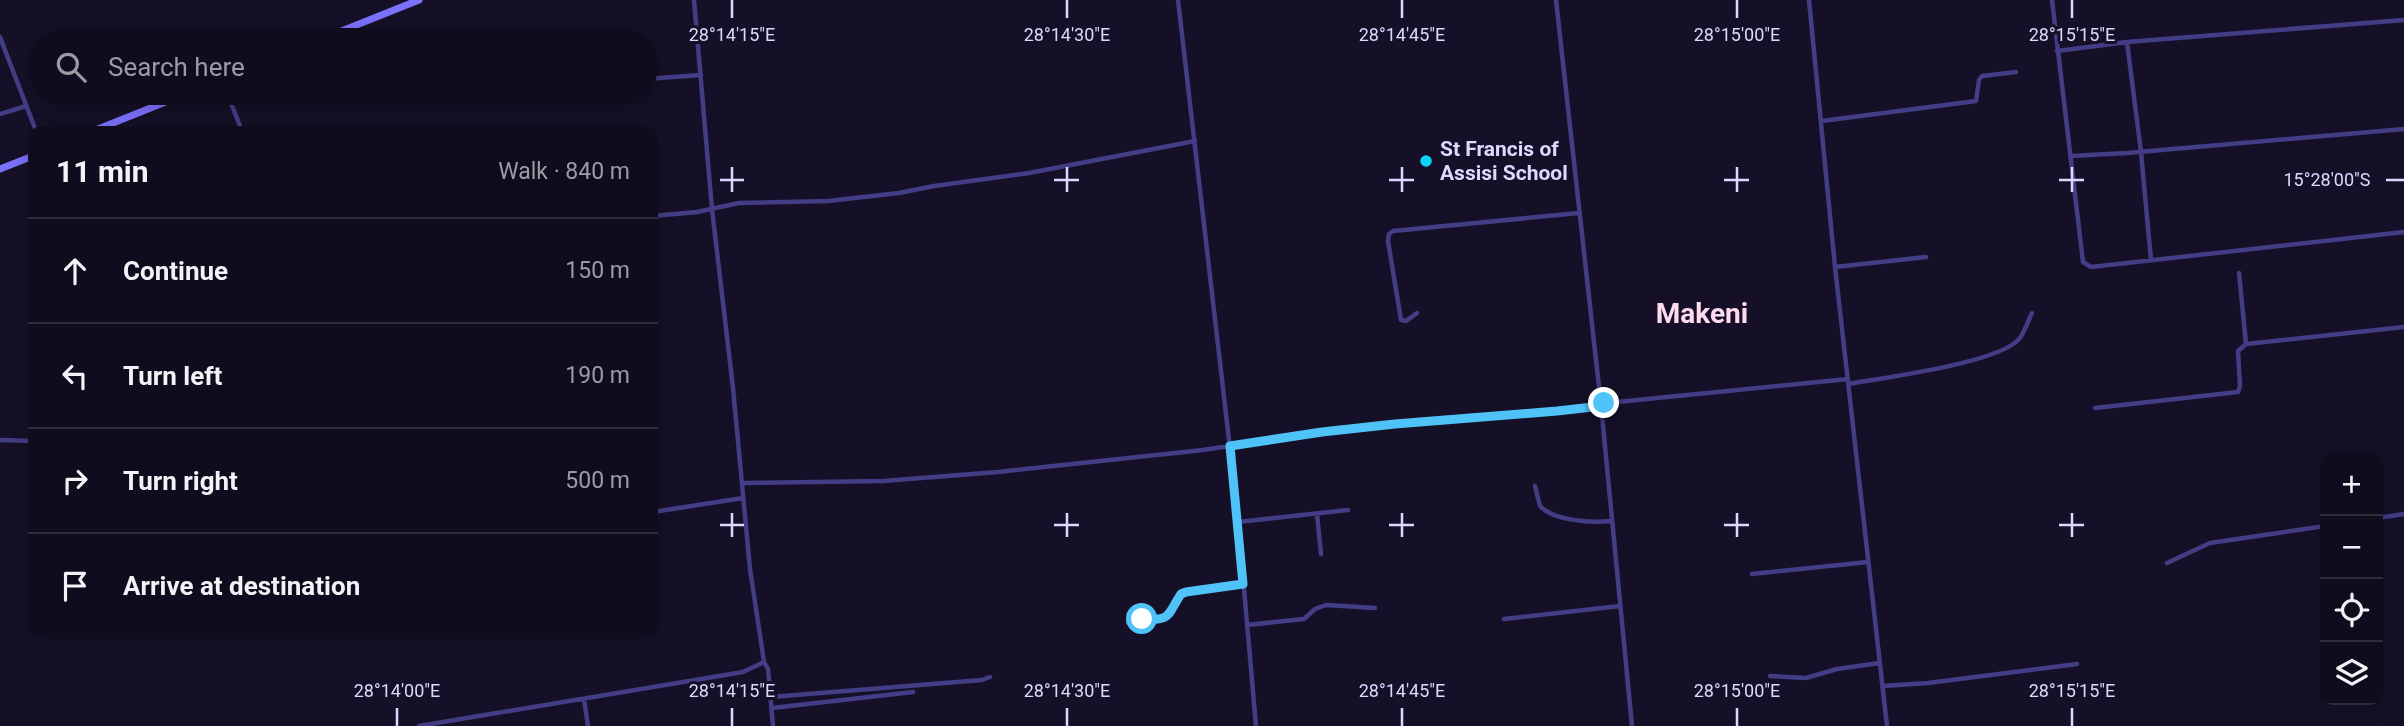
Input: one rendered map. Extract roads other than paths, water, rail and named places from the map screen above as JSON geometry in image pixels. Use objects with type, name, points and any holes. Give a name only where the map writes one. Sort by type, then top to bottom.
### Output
[{"type":"main road","points":[[348,28],[419,0]]},
{"type":"main road","points":[[106,126],[158,105]]},
{"type":"main road","points":[[0,169],[28,158]]},
{"type":"street","points":[[694,0],[712,209],[750,569],[764,662],[768,669],[773,726]]},
{"type":"street","points":[[1178,0],[1230,446],[1256,726]]},
{"type":"street","points":[[1556,0],[1633,726]]},
{"type":"street","points":[[1809,0],[1835,267],[1886,726]]},
{"type":"street","points":[[2052,0],[2083,262],[2091,267],[2404,232]]},
{"type":"street","points":[[2057,51],[2127,42],[2404,20]]},
{"type":"street","points":[[0,37],[34,126]]},
{"type":"street","points":[[2127,42],[2151,260]]},
{"type":"street","points":[[1822,121],[1976,101],[1982,76],[2016,72]]},
{"type":"street","points":[[658,78],[701,75]]},
{"type":"street","points":[[232,105],[240,126]]},
{"type":"street","points":[[0,114],[26,106]]},
{"type":"street","points":[[2071,156],[2404,128]]},
{"type":"street","points":[[658,215],[739,203],[828,201],[899,193],[1028,173],[1195,141]]},
{"type":"street","points":[[1417,313],[1406,321],[1401,320],[1388,242],[1389,234],[1393,231],[1578,213]]},
{"type":"street","points":[[1835,267],[1926,257]]},
{"type":"street","points":[[2239,273],[2246,344]]},
{"type":"street","points":[[742,483],[883,481],[998,472],[1230,446],[1334,431],[1848,382],[1946,368],[2006,348],[2021,338],[2032,313]]},
{"type":"street","points":[[2095,408],[2238,393],[2238,351],[2246,344],[2404,327]]},
{"type":"street","points":[[0,440],[28,441]]},
{"type":"street","points":[[1535,486],[1540,506],[1550,514],[1583,522],[1611,521]]},
{"type":"street","points":[[658,511],[743,498]]},
{"type":"street","points":[[1238,522],[1348,510]]},
{"type":"street","points":[[1317,514],[1321,554]]},
{"type":"street","points":[[2383,517],[2404,514]]},
{"type":"street","points":[[2167,563],[2210,543],[2320,527]]},
{"type":"street","points":[[1752,574],[1868,562]]},
{"type":"street","points":[[1128,623],[1166,617],[1181,594],[1186,592],[1243,584]]},
{"type":"street","points":[[1247,625],[1304,619],[1315,609],[1326,605],[1375,608]]},
{"type":"street","points":[[1503,619],[1620,606]]},
{"type":"street","points":[[419,726],[743,672],[764,662]]},
{"type":"street","points":[[1770,677],[1806,678],[1838,669],[1880,663]]},
{"type":"street","points":[[1883,686],[2077,664]]},
{"type":"street","points":[[771,697],[982,680],[990,677]]},
{"type":"street","points":[[772,708],[913,692]]},
{"type":"street","points":[[584,699],[588,726]]},
{"type":"place","name":"St Francis of Assisi School","points":[[1426,161]]},
{"type":"district","name":"Makeni","points":[[1702,313]]}]
